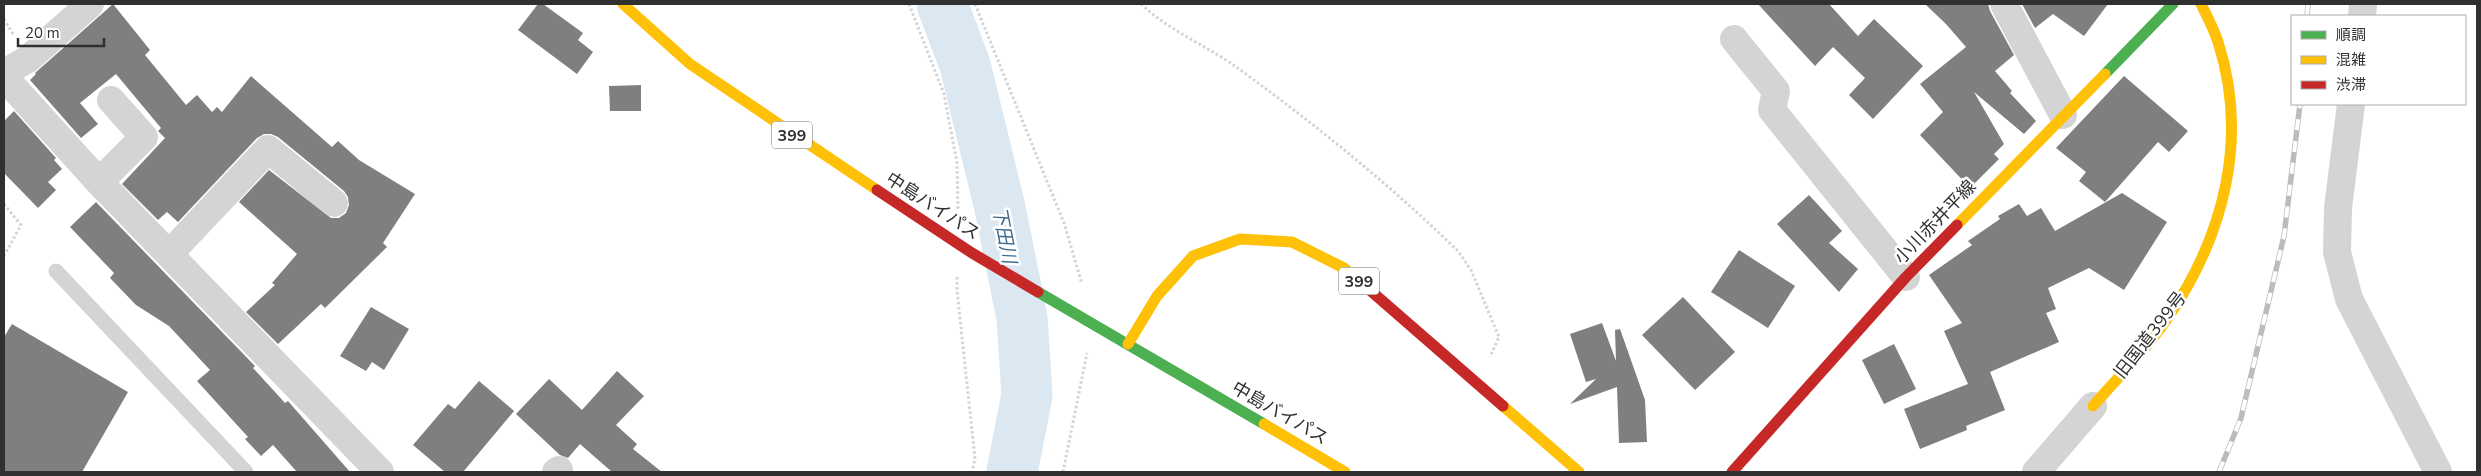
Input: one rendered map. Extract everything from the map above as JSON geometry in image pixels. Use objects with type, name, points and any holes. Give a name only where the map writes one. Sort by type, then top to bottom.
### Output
[{"type":"main road","name":"中島バイパス","points":[[623,4],[690,64],[806,144],[972,253],[1345,472]]},
{"type":"main road","name":"小川赤井平線","points":[[1732,472],[1906,276],[2174,4]]},
{"type":"main road","name":"旧国道399号","points":[[2093,406],[2168,318],[2197,272],[2218,222],[2229,172],[2231,105],[2218,42],[2201,4]]},
{"type":"main road","name":"399","points":[[1128,344],[1156,296],[1193,256],[1240,239],[1292,242],[1344,268],[1579,472]]},
{"type":"street","points":[[90,4],[28,59],[4,75],[99,182],[380,472]]},
{"type":"street","points":[[2004,4],[2063,116]]},
{"type":"street","points":[[1734,39],[1776,91],[1772,110],[1906,276]]},
{"type":"street","points":[[99,182],[144,137],[112,100]]},
{"type":"street","points":[[2351,105],[2338,208],[2337,252],[2349,299],[2438,472]]},
{"type":"street","points":[[168,254],[268,149],[334,202]]},
{"type":"street","name":"旧国道399号","points":[[2036,472],[2059,460],[2093,406]]},
{"type":"lane","points":[[56,271],[246,472]]},
{"type":"path","points":[[975,4],[1064,223],[1094,324],[1063,472]]},
{"type":"path","points":[[1141,4],[1153,15],[1214,50],[1320,128],[1458,251],[1471,270],[1498,337],[1479,385]]},
{"type":"path","points":[[4,204],[21,225],[4,256]]},
{"type":"building","points":[[113,4],[150,50],[145,55],[186,105],[197,95],[212,112],[217,107],[222,112],[251,76],[332,147],[338,141],[359,160],[415,194],[383,243],[387,247],[325,308],[321,304],[278,344],[246,312],[275,285],[272,283],[297,254],[239,202],[269,170],[331,218],[339,218],[346,213],[349,205],[348,197],[344,191],[278,137],[264,134],[257,138],[178,222],[167,212],[158,220],[122,184],[165,138],[158,131],[161,128],[116,74],[80,103],[98,124],[81,138],[30,80],[35,73]]},
{"type":"building","points":[[538,4],[543,4],[583,33],[578,40],[593,52],[577,74],[518,30]]},
{"type":"building","points":[[1758,4],[1829,4],[1858,36],[1874,19],[1923,66],[1873,119],[1849,95],[1865,78],[1833,47],[1815,66]]},
{"type":"building","points":[[1925,4],[1988,4],[2014,55],[1995,71],[2012,91],[2010,93],[2036,121],[2024,134],[1974,92],[2004,144],[1994,154],[1999,159],[1970,188],[1920,135],[1943,112],[1920,84],[1966,47]]},
{"type":"building","points":[[2022,4],[2108,4],[2084,36],[2053,14],[2035,28]]},
{"type":"building","points":[[2124,76],[2188,131],[2169,152],[2158,142],[2105,202],[2079,181],[2086,172],[2056,148]]},
{"type":"building","points":[[641,85],[641,111],[610,111],[609,86]]},
{"type":"building","points":[[14,111],[56,158],[54,160],[62,169],[48,182],[56,190],[38,208],[4,173],[4,121]]},
{"type":"building","points":[[2122,193],[2167,222],[2124,290],[2089,268],[2048,288],[2056,309],[2046,313],[2059,342],[1990,372],[2005,410],[1966,426],[1967,430],[1920,449],[1904,409],[1968,384],[1944,331],[1962,323],[1929,275],[1972,245],[1968,241],[2000,219],[1998,216],[2019,204],[2027,216],[2041,208],[2055,231]]},
{"type":"building","points":[[1809,195],[1842,231],[1829,243],[1858,269],[1839,292],[1777,224]]},
{"type":"building","points":[[96,202],[255,366],[253,368],[285,403],[288,401],[350,472],[297,472],[273,445],[261,456],[245,439],[248,437],[197,381],[210,370],[169,326],[136,305],[110,278],[114,273],[70,227]]},
{"type":"building","points":[[1739,250],[1795,286],[1768,328],[1711,292]]},
{"type":"building","points":[[1683,297],[1735,352],[1695,390],[1642,335]]},
{"type":"building","points":[[371,307],[409,329],[384,370],[372,362],[366,371],[340,356]]},
{"type":"building","points":[[1602,323],[1616,361],[1615,330],[1620,329],[1645,400],[1647,442],[1619,443],[1617,387],[1570,404],[1596,379],[1586,382],[1570,334]]},
{"type":"building","points":[[12,324],[128,392],[82,472],[4,472],[4,337]]},
{"type":"building","points":[[1894,344],[1916,389],[1884,404],[1862,360]]},
{"type":"building","points":[[617,371],[644,396],[616,425],[637,444],[633,449],[662,472],[612,472],[580,444],[568,458],[560,455],[516,414],[549,379],[582,410]]},
{"type":"building","points":[[479,381],[514,411],[463,472],[445,472],[413,445],[448,404],[455,409]]},
{"type":"waterway","name":"下田川","points":[[942,4],[965,65],[1000,208],[1022,318],[1027,395],[1012,472]]},
{"type":"railway","points":[[2307,15],[2308,4]]},
{"type":"railway","points":[[2219,472],[2241,418],[2284,236],[2300,105]]},
{"type":"traffic: fast","points":[[2105,74],[2173,4]]},
{"type":"traffic: fast","points":[[1038,292],[1264,424]]},
{"type":"traffic: slow","points":[[623,4],[690,64],[877,190]]},
{"type":"traffic: slow","points":[[2093,406],[2142,351],[2169,316],[2188,285],[2204,253],[2217,219],[2226,185],[2231,150],[2231,114],[2227,78],[2218,42],[2201,4]]},
{"type":"traffic: slow","points":[[1957,225],[2105,74]]},
{"type":"traffic: slow","points":[[1128,344],[1157,296],[1193,256],[1240,239],[1292,242],[1344,268],[1356,278]]},
{"type":"traffic: slow","points":[[1503,406],[1579,472]]},
{"type":"traffic: slow","points":[[1264,424],[1345,472]]},
{"type":"traffic: jam","points":[[877,190],[972,253],[1038,292]]},
{"type":"traffic: jam","points":[[1732,472],[1906,277],[1957,225]]},
{"type":"traffic: jam","points":[[1356,278],[1503,406]]}]
